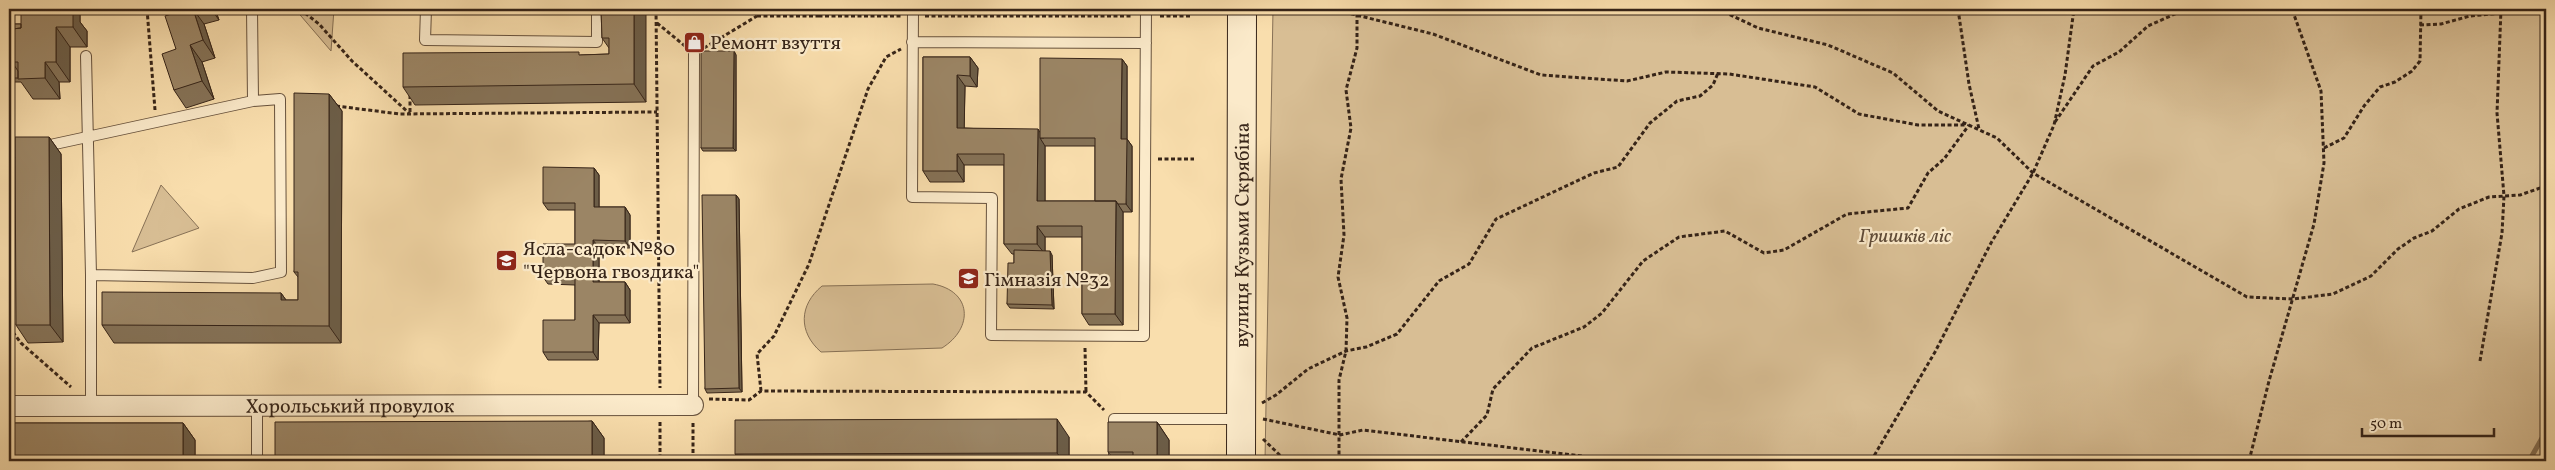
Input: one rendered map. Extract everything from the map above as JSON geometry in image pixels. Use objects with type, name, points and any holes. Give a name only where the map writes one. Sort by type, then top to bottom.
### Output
[{"type":"street","name":"вулиця Кузьми Скрябіна","points":[[1241,461],[1242,9]]},
{"type":"street","name":"Хорольський провулок","points":[[9,406],[91,404],[257,407],[660,405],[693,402]]},
{"type":"lane","points":[[252,9],[253,101]]},
{"type":"lane","points":[[426,9],[426,40],[597,42],[597,9]]},
{"type":"lane","points":[[913,12],[912,198],[992,198],[991,335],[1085,336],[1144,336],[1146,12]]},
{"type":"lane","points":[[912,42],[1146,43]]},
{"type":"lane","points":[[693,402],[694,54]]},
{"type":"lane","points":[[86,56],[91,275],[91,404]]},
{"type":"lane","points":[[9,153],[156,124],[253,101],[280,99],[281,272],[253,278],[91,275]]},
{"type":"lane","points":[[257,407],[258,461]]},
{"type":"lane","points":[[1114,461],[1114,419],[1240,412]]},
{"type":"path","points":[[147,9],[156,124]]},
{"type":"path","points":[[300,9],[318,24],[352,61],[410,114]]},
{"type":"path","points":[[656,9],[660,461]]},
{"type":"path","points":[[757,9],[757,16]]},
{"type":"path","points":[[819,9],[819,16]]},
{"type":"path","points":[[1332,9],[1433,34],[1541,75],[1627,81],[1666,72],[1718,73],[1814,87],[1859,114],[1918,125],[1969,125]]},
{"type":"path","points":[[1339,461],[1339,380],[1346,351],[1347,318],[1338,277],[1344,235],[1341,180],[1351,128],[1346,90],[1357,48],[1357,9]]},
{"type":"path","points":[[1718,9],[1758,28],[1828,45],[1893,73],[1938,111],[1997,138],[2034,173],[2247,297],[2293,299],[2332,294],[2371,276],[2398,249],[2414,238],[2432,231],[2459,209],[2489,197],[2520,195],[2546,186]]},
{"type":"path","points":[[1958,9],[1969,84],[1980,130]]},
{"type":"path","points":[[1871,461],[1935,352],[1991,243],[2034,173],[2054,125],[2066,74],[2074,9]]},
{"type":"path","points":[[2054,125],[2093,66],[2119,52],[2148,26],[2186,9]]},
{"type":"path","points":[[2249,461],[2269,382],[2314,224],[2324,163],[2321,91],[2292,9]]},
{"type":"path","points":[[2324,148],[2344,138],[2364,106],[2380,87],[2395,82],[2412,71],[2420,61],[2422,42],[2420,9]]},
{"type":"path","points":[[2420,25],[2441,24],[2470,16],[2501,11],[2497,112],[2504,196],[2502,233],[2480,360]]},
{"type":"path","points":[[656,22],[694,54],[757,16],[819,16],[913,12],[1146,12],[1192,16]]},
{"type":"path","points":[[761,391],[757,354],[774,336],[809,264],[868,89],[886,57],[912,42]]},
{"type":"path","points":[[1240,412],[1276,395],[1308,369],[1346,351],[1366,347],[1397,334],[1439,281],[1468,264],[1496,219],[1586,176],[1618,167],[1650,123],[1677,101],[1700,96],[1713,85],[1718,73]]},
{"type":"path","points":[[410,87],[410,114]]},
{"type":"path","points":[[328,105],[410,114],[658,112]]},
{"type":"path","points":[[1461,442],[1487,415],[1494,388],[1532,348],[1584,328],[1602,313],[1643,260],[1679,237],[1725,231],[1764,254],[1784,250],[1847,214],[1908,208],[1928,173],[1944,159],[1969,125]]},
{"type":"path","points":[[1145,158],[1194,158]]},
{"type":"path","points":[[9,327],[21,343],[91,404]]},
{"type":"path","points":[[1085,336],[1086,392]]},
{"type":"path","points":[[693,461],[693,402],[750,400],[761,391],[1086,392],[1114,419]]},
{"type":"path","points":[[1240,412],[1340,435],[1363,430],[1623,461]]},
{"type":"path","points":[[1582,455],[1585,461]]},
{"type":"green space","points":[[295,9],[334,9],[331,51]]},
{"type":"green space","name":"Гришків ліс","points":[[1273,9],[2546,9],[2546,461],[1265,461]]},
{"type":"green space","points":[[161,185],[199,228],[132,252]]},
{"type":"green space","points":[[933,284],[946,288],[955,294],[961,302],[964,311],[960,331],[942,348],[821,352],[808,336],[804,319],[806,310],[814,293],[822,286]]},
{"type":"building","points":[[41,9],[66,9],[66,12],[73,11],[73,27],[56,27],[56,62],[45,62],[45,78],[18,79],[18,62],[12,62],[12,29],[21,28],[21,12],[41,12]]},
{"type":"building","points":[[177,9],[193,9],[203,40],[190,45],[202,81],[174,90],[162,54],[176,49],[165,16],[178,12]]},
{"type":"building","points":[[601,9],[634,9],[634,84],[403,87],[403,53],[579,52],[579,55],[609,54],[609,38],[602,38]]},
{"type":"building","points":[[9,24],[21,24],[21,28],[12,29],[12,62],[18,71],[18,78],[9,78]]},
{"type":"building","points":[[688,36],[695,36],[695,41],[688,41]]},
{"type":"building","points":[[701,51],[734,51],[733,148],[701,148]]},
{"type":"building","points":[[923,57],[970,57],[970,76],[957,75],[957,128],[1038,129],[1037,201],[1116,201],[1115,314],[1082,314],[1082,226],[1037,226],[1037,244],[1004,244],[1004,154],[957,154],[957,171],[923,171]]},
{"type":"building","points":[[1040,58],[1122,59],[1121,139],[1127,139],[1126,204],[1118,204],[1116,201],[1095,201],[1095,138],[1040,138]]},
{"type":"building","points":[[294,93],[329,94],[329,326],[102,325],[102,292],[281,293],[281,300],[298,300],[298,272],[294,272]]},
{"type":"building","points":[[15,137],[49,137],[50,325],[16,325]]},
{"type":"building","points":[[543,167],[594,168],[594,207],[625,207],[625,241],[593,240],[593,282],[625,282],[625,315],[593,315],[593,352],[543,352],[543,320],[575,320],[575,277],[543,277],[543,244],[575,244],[575,203],[543,203]]},
{"type":"building","points":[[702,195],[736,195],[739,388],[705,389]]},
{"type":"building","points":[[1014,250],[1050,251],[1052,305],[1007,304],[1008,263],[1014,263]]},
{"type":"building","points":[[1057,419],[1057,453],[735,454],[735,420]]},
{"type":"building","points":[[592,421],[592,456],[275,457],[275,422]]},
{"type":"building","points":[[1108,422],[1157,422],[1157,461],[1133,461],[1133,452],[1108,452]]},
{"type":"building","points":[[9,423],[183,423],[183,458],[9,458]]},
{"type":"waterway","points":[[2529,461],[2546,431]]},
{"type":"place","name":"Ремонт взуття","points":[[694,42]]},
{"type":"place","name":"Ясла-садок №80 \"Червона гвоздика\"","points":[[507,260]]},
{"type":"place","name":"Гімназія №32","points":[[968,279]]}]
